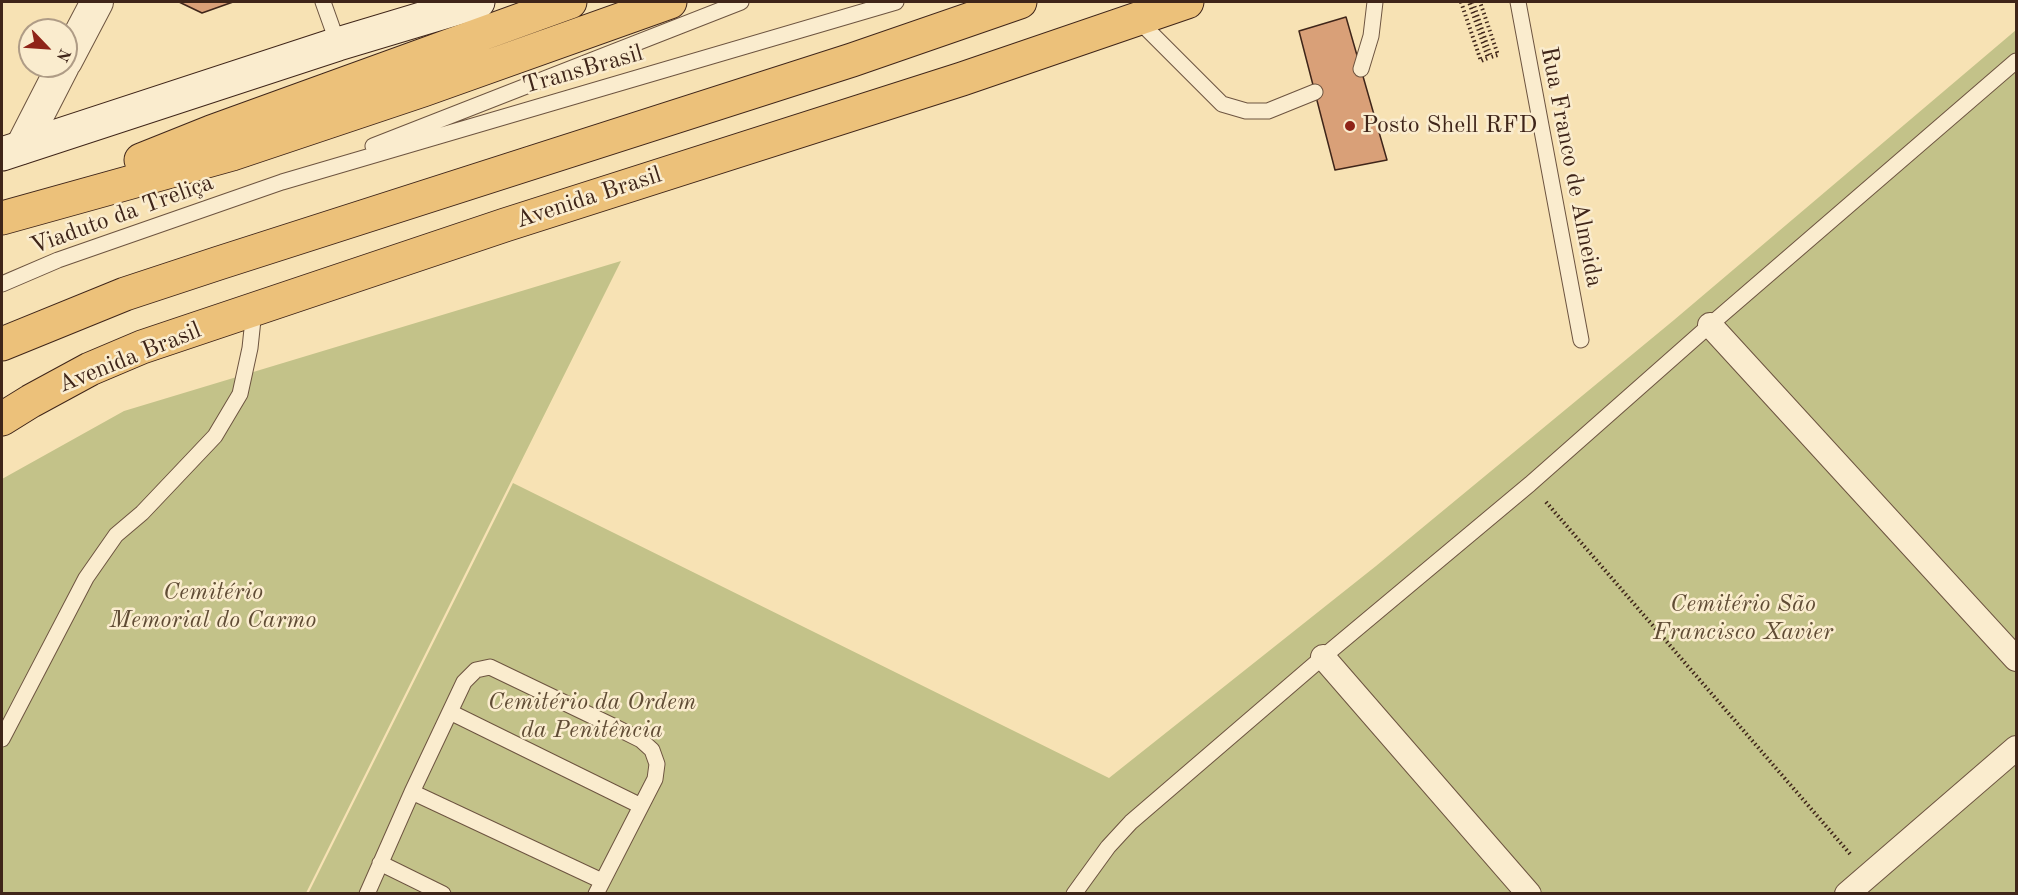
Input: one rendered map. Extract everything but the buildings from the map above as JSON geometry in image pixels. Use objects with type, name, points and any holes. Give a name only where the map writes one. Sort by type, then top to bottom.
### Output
[{"type":"highway","points":[[2,217],[211,132],[570,2]]},
{"type":"highway","points":[[2,217],[232,154],[423,90],[670,2]]},
{"type":"highway","points":[[2,344],[125,294],[208,266],[852,60],[1020,2]]},
{"type":"highway","name":"Avenida Brasil","points":[[2,419],[90,369],[142,347],[505,225],[962,79],[1187,2]]},
{"type":"highway","points":[[2,354],[51,326]]},
{"type":"main road","points":[[11,151],[338,44],[478,2]]},
{"type":"street","points":[[78,38],[97,2]]},
{"type":"street","points":[[11,151],[56,78]]},
{"type":"street","points":[[1710,325],[2016,659]]},
{"type":"street","points":[[1323,657],[1529,894]]},
{"type":"street","points":[[1847,894],[2016,748]]},
{"type":"lane","points":[[322,2],[338,44]]},
{"type":"lane","name":"TransBrasil","points":[[259,190],[741,2]]},
{"type":"lane","name":"TransBrasil","points":[[282,182],[896,2]]},
{"type":"lane","points":[[1361,69],[1371,36],[1375,2]]},
{"type":"lane","name":"Rua Franco de Almeida","points":[[1518,2],[1581,340]]},
{"type":"lane","points":[[1135,18],[1222,104],[1246,111],[1268,111],[1315,92]]},
{"type":"lane","points":[[1074,894],[1108,847],[1131,822],[1530,484],[2016,61]]},
{"type":"lane","name":"Viaduto da Treliça","points":[[2,284],[58,260],[259,190]]},
{"type":"lane","points":[[2,739],[86,578],[116,535],[142,513],[215,436],[240,394],[250,348],[254,310]]},
{"type":"lane","points":[[367,894],[412,792],[464,682],[476,670],[490,667],[641,740],[652,750],[657,764],[655,779],[599,887],[412,792]]},
{"type":"lane","points":[[450,712],[641,806]]},
{"type":"lane","points":[[380,863],[443,894]]},
{"type":"path","points":[[1461,2],[1480,61],[1488,58],[1471,2]]},
{"type":"path","points":[[1471,2],[1491,57],[1498,55],[1480,2]]},
{"type":"path","points":[[1530,484],[1869,875]]},
{"type":"green space","name":"Cemitério São Francisco Xavier","points":[[2016,30],[2016,893],[308,894],[513,483],[1109,778],[1376,566],[1674,320]]},
{"type":"green space","name":"Cemitério Memorial do Carmo","points":[[621,261],[306,893],[2,894],[2,479],[124,411]]},
{"type":"place","name":"Posto Shell RFD","points":[[1350,126]]},
{"type":"park label","name":"Cemitério da Ordem da Penitência","points":[[592,717]]}]
